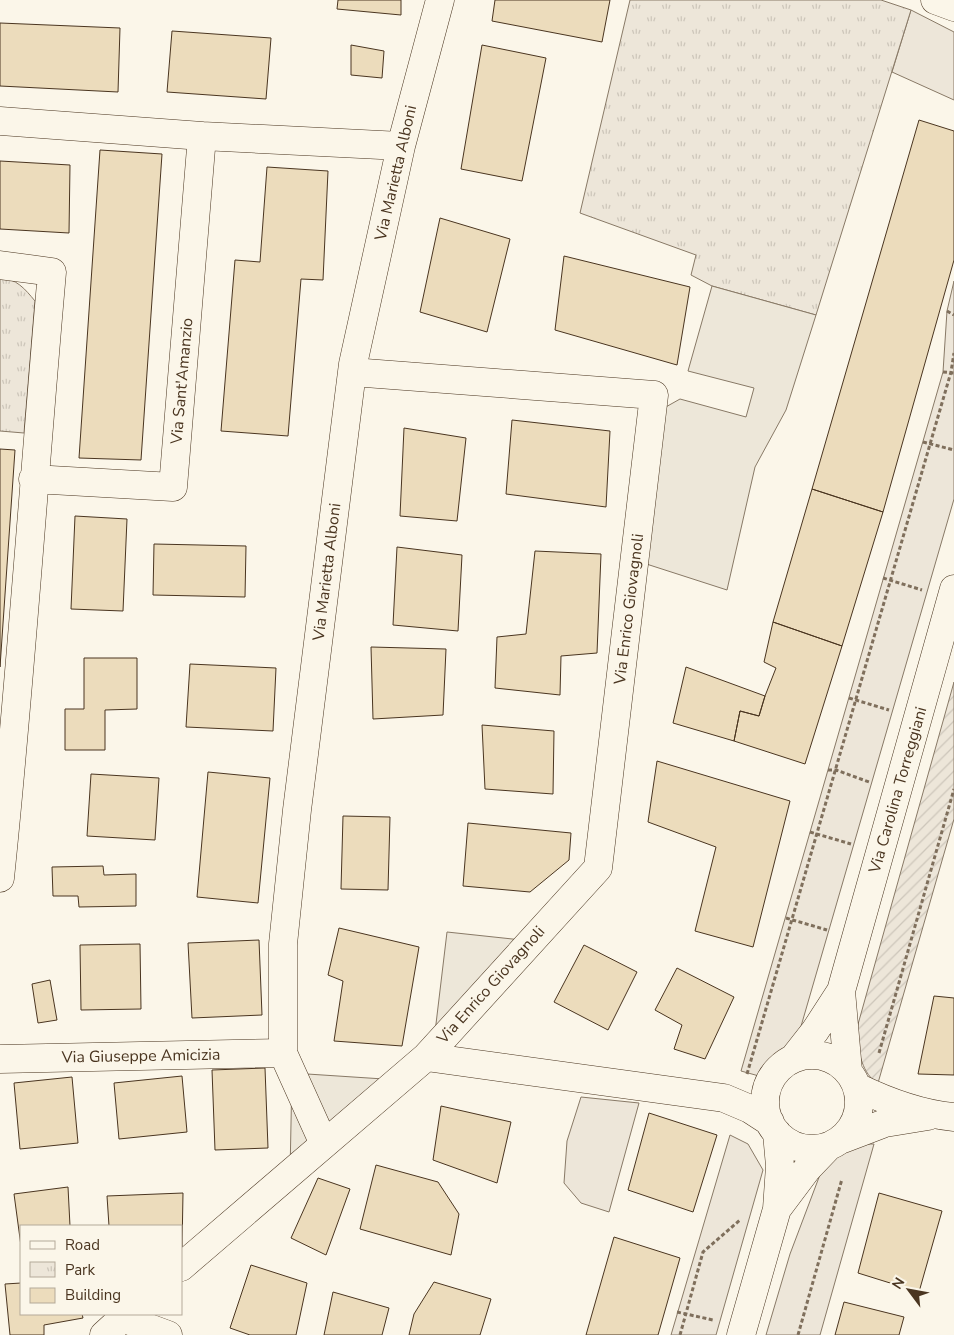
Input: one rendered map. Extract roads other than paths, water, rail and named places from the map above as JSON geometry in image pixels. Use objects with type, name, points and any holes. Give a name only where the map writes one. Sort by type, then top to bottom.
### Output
[{"type":"street","name":"Via Marietta Alboni","points":[[324,1144],[283,1053],[283,944],[297,810],[352,372],[401,146],[440,0]]},
{"type":"street","points":[[935,0],[954,7]]},
{"type":"street","points":[[0,121],[202,136],[401,146]]},
{"type":"street","name":"Via Sant'Amanzio","points":[[33,479],[174,487],[202,136]]},
{"type":"street","points":[[0,265],[52,272],[33,479],[14,742],[0,878]]},
{"type":"street","name":"Via Enrico Giovagnoli","points":[[182,1266],[426,1057],[598,868],[654,395],[352,372]]},
{"type":"street","name":"Via Carolina Torreggiani","points":[[793,1059],[815,1031],[841,991],[952,596]]},
{"type":"street","name":"Via Carolina Torreggiani","points":[[841,991],[853,1079]]},
{"type":"street","name":"Via Giuseppe Amicizia","points":[[0,1059],[283,1053]]},
{"type":"street","points":[[742,1332],[777,1209],[780,1166],[773,1128],[766,1109],[766,1095],[771,1080],[780,1068],[793,1059],[808,1055],[823,1056],[837,1061],[853,1079],[880,1098],[943,1116]]},
{"type":"street","name":"Via Enrico Giovagnoli","points":[[426,1057],[724,1098],[750,1109],[773,1128]]},
{"type":"street","points":[[777,1209],[807,1169],[852,1127],[858,1114],[860,1099],[853,1079]]},
{"type":"street","name":"Via Enrico Giovagnoli","points":[[724,1098],[771,1080]]},
{"type":"street","points":[[773,1128],[787,1142],[800,1148],[815,1149],[885,1123],[943,1116]]},
{"type":"street","points":[[118,1322],[168,1335]]}]
